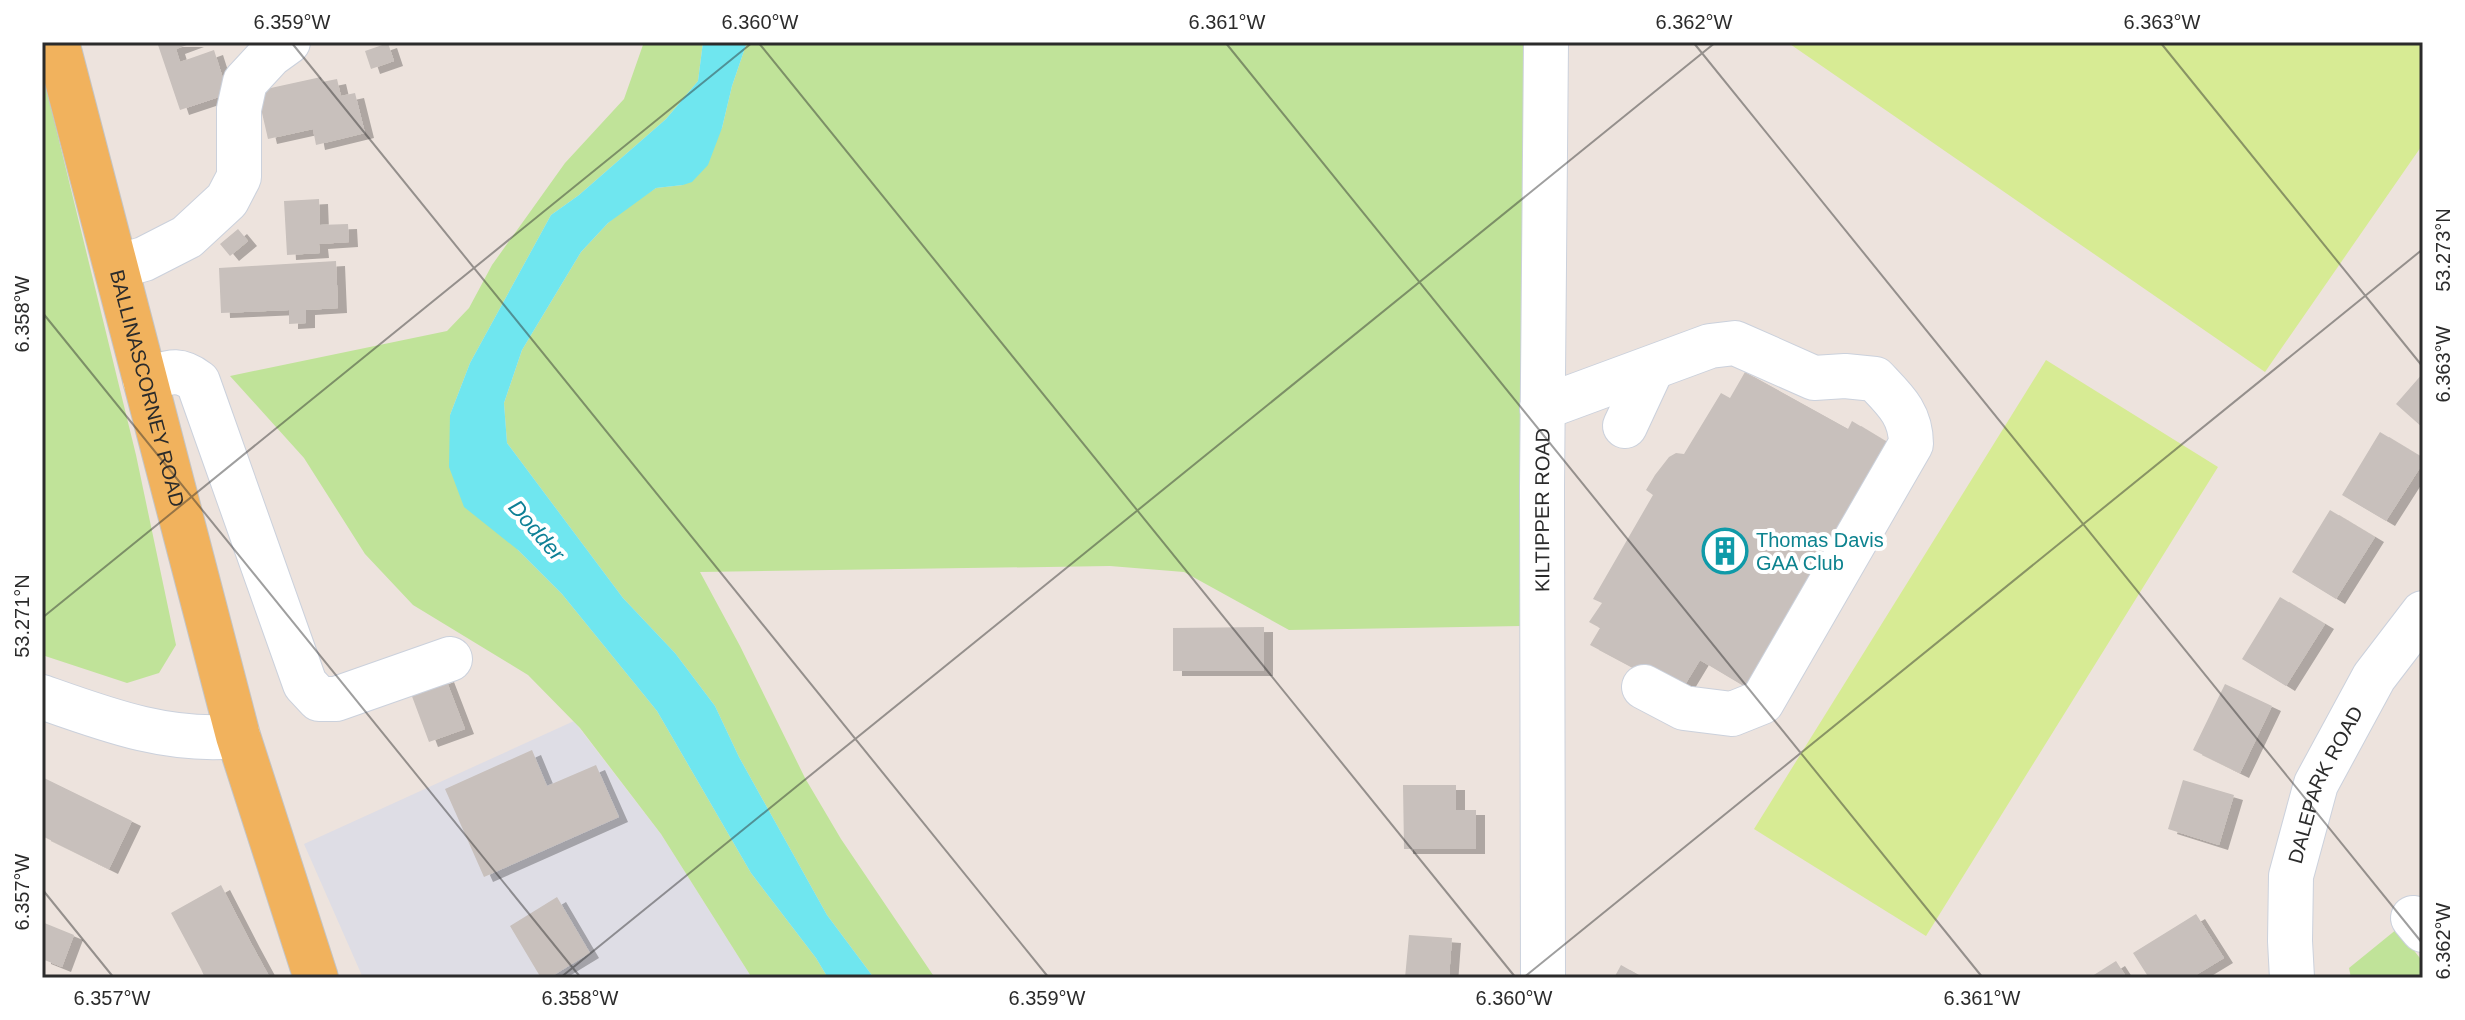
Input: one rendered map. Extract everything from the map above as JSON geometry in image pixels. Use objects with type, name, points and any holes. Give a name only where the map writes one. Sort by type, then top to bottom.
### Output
[{"type":"main road","name":"BALLINASCORNEY ROAD","points":[[57,42],[238,736],[316,978]]},
{"type":"street","points":[[116,267],[144,259],[187,237],[227,200],[239,177],[239,109],[245,82],[270,55],[288,42]]},
{"type":"street","name":"KILTIPPER ROAD","points":[[1543,978],[1542,408],[1546,42]]},
{"type":"street","points":[[1542,408],[1710,346],[1735,343],[1814,378],[1845,376],[1875,379],[1898,403],[1911,426],[1911,444],[1762,702],[1732,714],[1684,708],[1644,687]]},
{"type":"street","points":[[1625,426],[1652,368]]},
{"type":"street","points":[[145,380],[173,372],[186,373],[198,382],[305,684],[319,699],[336,699],[450,659]]},
{"type":"street","name":"DALEPARK ROAD","points":[[2292,978],[2291,876],[2316,784],[2374,677],[2423,613]]},
{"type":"street","points":[[42,697],[112,722],[165,734],[208,739],[238,736]]},
{"type":"shaded area","points":[[574,721],[661,834],[752,978],[363,978],[304,844]]},
{"type":"green space","points":[[644,42],[703,42],[698,81],[666,119],[579,195],[551,215],[470,363],[450,415],[518,550],[562,594],[657,711],[751,873],[828,978],[752,978],[661,834],[580,728],[528,675],[413,605],[365,554],[304,458],[230,376],[447,331],[469,308],[492,265],[565,163],[624,99]]},
{"type":"green space","points":[[747,42],[1524,42],[1521,626],[1289,630],[1184,572],[1110,566],[700,572],[805,778],[841,839],[935,978],[874,978],[827,915],[739,757],[715,706],[675,653],[623,598],[507,443],[504,403],[522,350],[581,252],[608,223],[656,188],[683,185],[722,128]]},
{"type":"green space","points":[[1787,42],[2423,42],[2423,144],[2265,372]]},
{"type":"green space","points":[[42,71],[136,455],[176,645],[159,673],[127,683],[42,655]]},
{"type":"green space","points":[[2046,360],[2218,467],[1926,936],[1754,829]]},
{"type":"green space","points":[[2397,929],[2423,962],[2423,978],[2351,978],[2349,968]]},
{"type":"water","name":"Dodder","points":[[703,42],[747,42],[708,165],[692,182],[656,188],[608,223],[581,252],[522,350],[504,403],[507,443],[623,598],[675,653],[715,706],[739,757],[827,915],[874,978],[828,978],[751,873],[657,711],[562,594],[518,550],[464,507],[449,467],[450,415],[470,363],[551,215],[579,195],[666,119],[698,81]]},
{"type":"building","points":[[157,42],[195,42],[176,49],[180,62],[214,50],[228,94],[180,110]]},
{"type":"building","points":[[388,43],[394,61],[371,69],[365,51]]},
{"type":"building","points":[[321,77],[322,82],[337,79],[341,96],[355,93],[365,133],[316,145],[313,129],[268,139],[257,91]]},
{"type":"building","points":[[319,199],[320,225],[348,224],[349,242],[319,244],[320,253],[287,255],[284,201]]},
{"type":"building","points":[[238,229],[248,241],[230,256],[220,244]]},
{"type":"building","points":[[336,261],[338,308],[306,310],[306,323],[289,324],[289,310],[221,313],[219,268]]},
{"type":"building","name":"Thomas Davis GAA Club","points":[[1745,372],[1848,429],[1852,421],[1890,444],[1757,694],[1700,660],[1680,693],[1590,645],[1600,628],[1589,622],[1602,603],[1593,599],[1653,495],[1646,490],[1655,475],[1669,457],[1676,453],[1684,454],[1721,393],[1730,398]]},
{"type":"building","points":[[2423,373],[2423,428],[2396,404]]},
{"type":"building","points":[[2380,432],[2423,458],[2423,463],[2386,521],[2342,495]]},
{"type":"building","points":[[2330,510],[2375,537],[2336,599],[2292,572]]},
{"type":"building","points":[[2280,597],[2325,624],[2286,686],[2242,659]]},
{"type":"building","points":[[1264,627],[1264,671],[1173,671],[1173,628]]},
{"type":"building","points":[[445,677],[465,729],[429,742],[410,691]]},
{"type":"building","points":[[2225,684],[2272,706],[2240,773],[2193,750]]},
{"type":"building","points":[[532,750],[547,786],[596,765],[619,817],[484,877],[445,789]]},
{"type":"building","points":[[42,777],[132,821],[109,869],[42,836]]},
{"type":"building","points":[[2183,780],[2234,795],[2219,845],[2168,829]]},
{"type":"building","points":[[1403,785],[1456,785],[1456,810],[1476,810],[1476,849],[1404,849]]},
{"type":"building","points":[[221,885],[270,978],[205,978],[171,913]]},
{"type":"building","points":[[557,897],[590,953],[549,978],[541,978],[510,926]]},
{"type":"building","points":[[2196,914],[2224,958],[2191,978],[2149,978],[2133,953]]},
{"type":"building","points":[[42,922],[74,935],[62,967],[42,959]]},
{"type":"building","points":[[1409,935],[1452,938],[1449,978],[1405,978]]},
{"type":"building","points":[[2116,961],[2127,978],[2089,978]]},
{"type":"building","points":[[1621,965],[1644,978],[1614,978]]},
{"type":"place","name":"Thomas Davis GAA Club","points":[[1725,551]]}]
